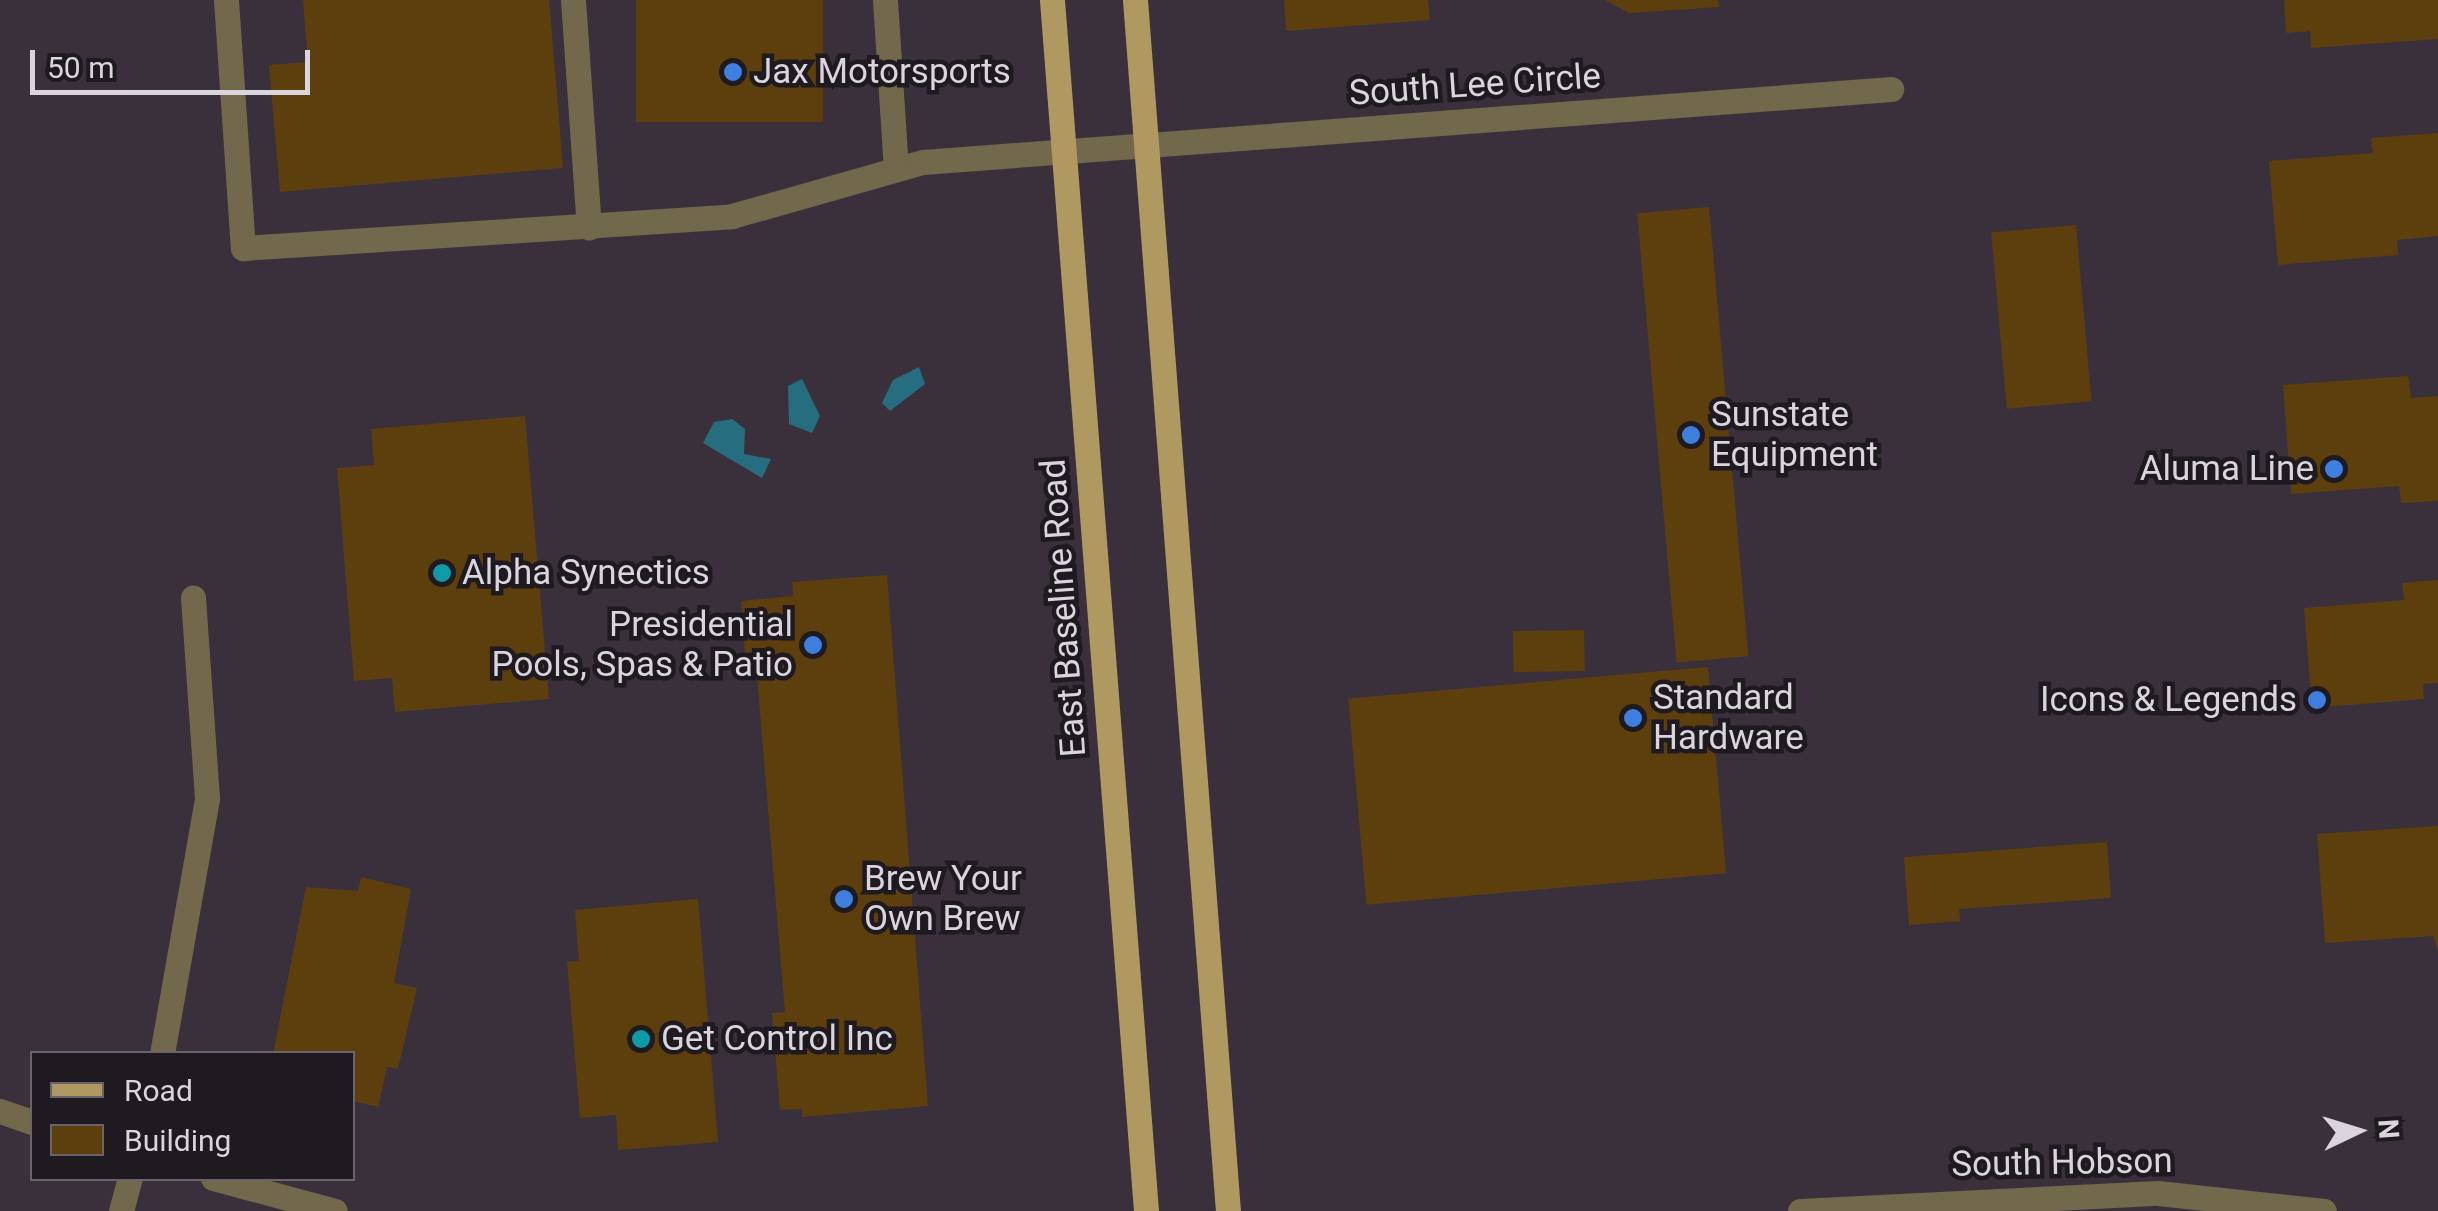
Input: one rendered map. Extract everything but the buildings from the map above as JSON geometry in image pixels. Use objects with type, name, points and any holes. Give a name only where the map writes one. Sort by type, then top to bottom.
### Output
[{"type":"main road","name":"East Baseline Road","points":[[1052,0],[1146,1211]]},
{"type":"main road","points":[[1135,0],[1228,1211]]},
{"type":"street","name":"South Lee Circle","points":[[226,0],[243,248],[732,216],[896,168],[1064,150],[1891,90]]},
{"type":"street","points":[[573,0],[589,228]]},
{"type":"street","points":[[884,0],[896,168]]},
{"type":"street","points":[[163,1051],[208,798],[194,597]]},
{"type":"street","points":[[0,1110],[30,1121]]},
{"type":"street","points":[[121,1211],[129,1181]]},
{"type":"street","points":[[224,1181],[335,1211]]},
{"type":"street","name":"South Hobson","points":[[1800,1211],[2158,1193],[2324,1211]]},
{"type":"water","points":[[919,367],[925,384],[890,411],[882,403],[893,380]]},
{"type":"water","points":[[802,379],[820,416],[812,433],[789,424],[788,386]]},
{"type":"water","points":[[732,419],[745,429],[744,454],[771,459],[762,478],[703,443],[714,422]]},
{"type":"place","name":"Jax Motorsports","points":[[733,72]]},
{"type":"place","name":"Sunstate Equipment","points":[[1691,435]]},
{"type":"place","name":"Aluma Line","points":[[2334,469]]},
{"type":"place","name":"Alpha Synectics","points":[[442,573]]},
{"type":"place","name":"Presidential Pools, Spas & Patio","points":[[813,645]]},
{"type":"place","name":"Icons & Legends","points":[[2317,700]]},
{"type":"place","name":"Standard Hardware","points":[[1633,718]]},
{"type":"place","name":"Brew Your Own Brew","points":[[844,899]]},
{"type":"place","name":"Get Control Inc","points":[[641,1039]]}]
